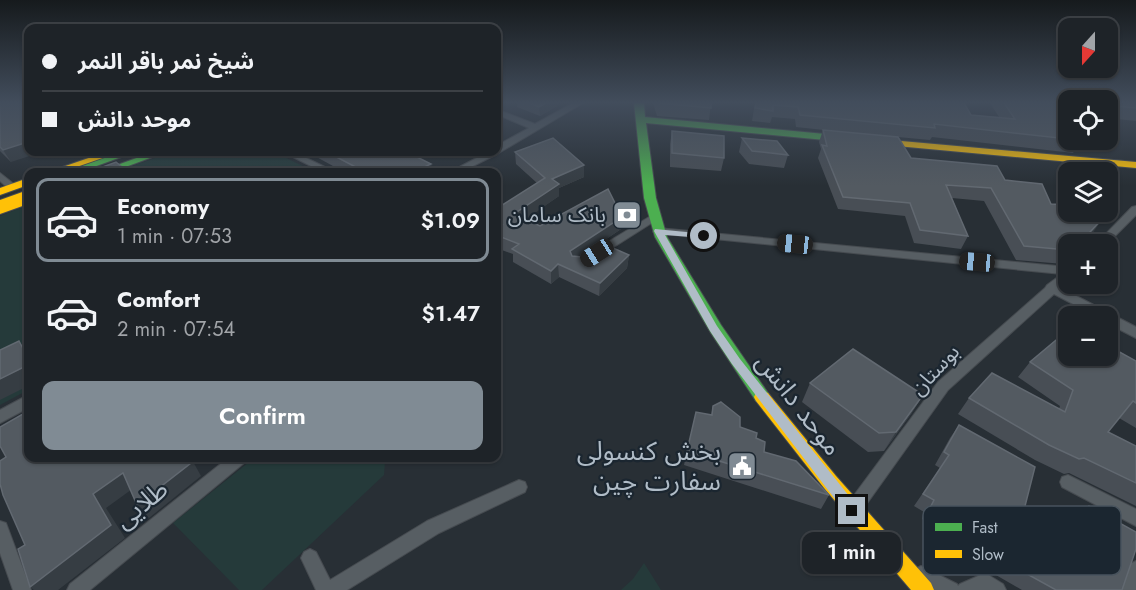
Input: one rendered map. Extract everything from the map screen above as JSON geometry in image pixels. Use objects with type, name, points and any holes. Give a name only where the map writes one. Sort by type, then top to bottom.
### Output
[{"type":"main road","name":"موحد دانش","points":[[643,131],[654,217],[658,231],[714,329],[736,362],[852,511],[924,590]]},
{"type":"main road","points":[[758,131],[1136,165]]},
{"type":"main road","points":[[65,168],[103,156]]},
{"type":"main road","points":[[82,168],[118,156]]},
{"type":"main road","points":[[98,168],[132,156]]},
{"type":"main road","points":[[115,168],[149,156]]},
{"type":"main road","points":[[6,190],[24,183]]},
{"type":"main road","points":[[0,198],[24,189]]},
{"type":"main road","points":[[0,204],[24,195]]},
{"type":"main road","points":[[0,211],[24,202]]},
{"type":"street","points":[[501,148],[532,131]]},
{"type":"street","points":[[296,156],[322,168]]},
{"type":"street","points":[[462,168],[485,156]]},
{"type":"street","points":[[0,176],[6,190]]},
{"type":"street","points":[[1112,234],[1134,215]]},
{"type":"street","points":[[587,259],[654,217]]},
{"type":"street","points":[[658,231],[1058,272]]},
{"type":"street","name":"بوستان","points":[[852,511],[943,386],[1058,282]]},
{"type":"street","points":[[1051,288],[1085,306]]},
{"type":"street","points":[[1118,323],[1136,333]]},
{"type":"street","points":[[0,417],[24,403]]},
{"type":"street","name":"طلایی","points":[[76,590],[234,462]]},
{"type":"street","points":[[1068,482],[1113,506]]},
{"type":"street","points":[[330,590],[433,527],[519,487]]},
{"type":"street","points":[[1121,510],[1136,518]]},
{"type":"street","points":[[0,529],[22,590]]},
{"type":"street","points":[[310,558],[325,590]]},
{"type":"street","points":[[902,565],[951,590]]},
{"type":"street","points":[[1131,590],[1136,570]]},
{"type":"street","points":[[966,590],[985,582],[997,590]]},
{"type":"green space","points":[[161,156],[282,156],[307,168],[126,168]]},
{"type":"green space","points":[[24,207],[24,392],[0,405],[0,216]]},
{"type":"green space","points":[[249,462],[385,462],[384,475],[262,590],[239,590],[173,523]]},
{"type":"green space","points":[[644,563],[661,590],[621,590],[633,579]]},
{"type":"building","points":[[0,131],[24,131],[24,143],[3,150],[0,147]]},
{"type":"building","points":[[672,131],[724,136],[724,158],[672,153]]},
{"type":"building","points":[[823,131],[898,137],[911,158],[997,166],[1005,180],[1042,184],[1051,204],[1058,204],[1058,222],[1099,222],[1088,234],[1058,234],[1058,249],[1024,246],[991,188],[946,185],[968,236],[920,230],[910,203],[843,197],[822,145],[827,146]]},
{"type":"building","points":[[992,131],[1058,131],[1058,138]]},
{"type":"building","points":[[553,138],[584,165],[552,179],[559,184],[514,214],[540,226],[608,189],[622,217],[570,251],[572,256],[582,257],[604,244],[629,255],[600,283],[558,264],[551,271],[512,249],[519,244],[501,237],[501,206],[545,178],[515,152]]},
{"type":"building","points":[[742,138],[777,141],[788,155],[752,151]]},
{"type":"building","points":[[335,156],[415,156],[431,164],[422,168],[357,168]]},
{"type":"building","points":[[116,162],[123,168],[100,168]]},
{"type":"building","points":[[1058,338],[1058,366],[1118,366],[1118,351],[1136,361],[1136,403],[1133,401],[1108,432],[1136,446],[1136,483],[1084,458],[1079,459],[1049,445],[969,398],[992,373],[1065,412],[1073,390],[1030,362]]},
{"type":"building","points":[[19,341],[24,350],[24,367],[0,379],[0,350]]},
{"type":"building","points":[[853,349],[923,395],[896,432],[879,433],[810,383]]},
{"type":"building","points":[[721,402],[740,417],[740,427],[757,433],[756,438],[765,442],[764,452],[796,461],[829,495],[687,451],[696,412],[712,415],[713,406]]},
{"type":"building","points":[[24,413],[24,462],[191,463],[137,505],[123,473],[93,494],[111,525],[30,587],[18,549],[25,545],[0,484],[0,461],[6,457],[0,446],[0,427]]},
{"type":"building","points":[[959,425],[1035,467],[1025,506],[931,506],[934,500],[923,494],[949,455],[944,452]]},
{"type":"building","points":[[1121,524],[1136,532],[1136,549],[1122,590],[1056,590],[1029,575],[1121,575]]},
{"type":"traffic: fast","points":[[642,131],[650,198],[661,237],[716,329],[762,397]]},
{"type":"traffic: fast","points":[[755,131],[846,139]]},
{"type":"traffic: fast","points":[[83,168],[118,156]]},
{"type":"traffic: fast","points":[[115,168],[149,156]]},
{"type":"traffic: slow","points":[[879,142],[1136,165]]},
{"type":"traffic: slow","points":[[65,168],[103,156]]},
{"type":"traffic: slow","points":[[0,192],[24,183]]},
{"type":"traffic: slow","points":[[0,204],[24,195]]},
{"type":"traffic: slow","points":[[0,211],[24,202]]},
{"type":"traffic: slow","points":[[762,397],[830,482],[924,590]]},
{"type":"place","name":"بانک سامان","points":[[627,215]]},
{"type":"place","name":"بخش کنسولی سفارت چین","points":[[742,466]]},
{"type":"route","points":[[704,236],[658,231],[714,329],[736,362],[852,511]]}]
